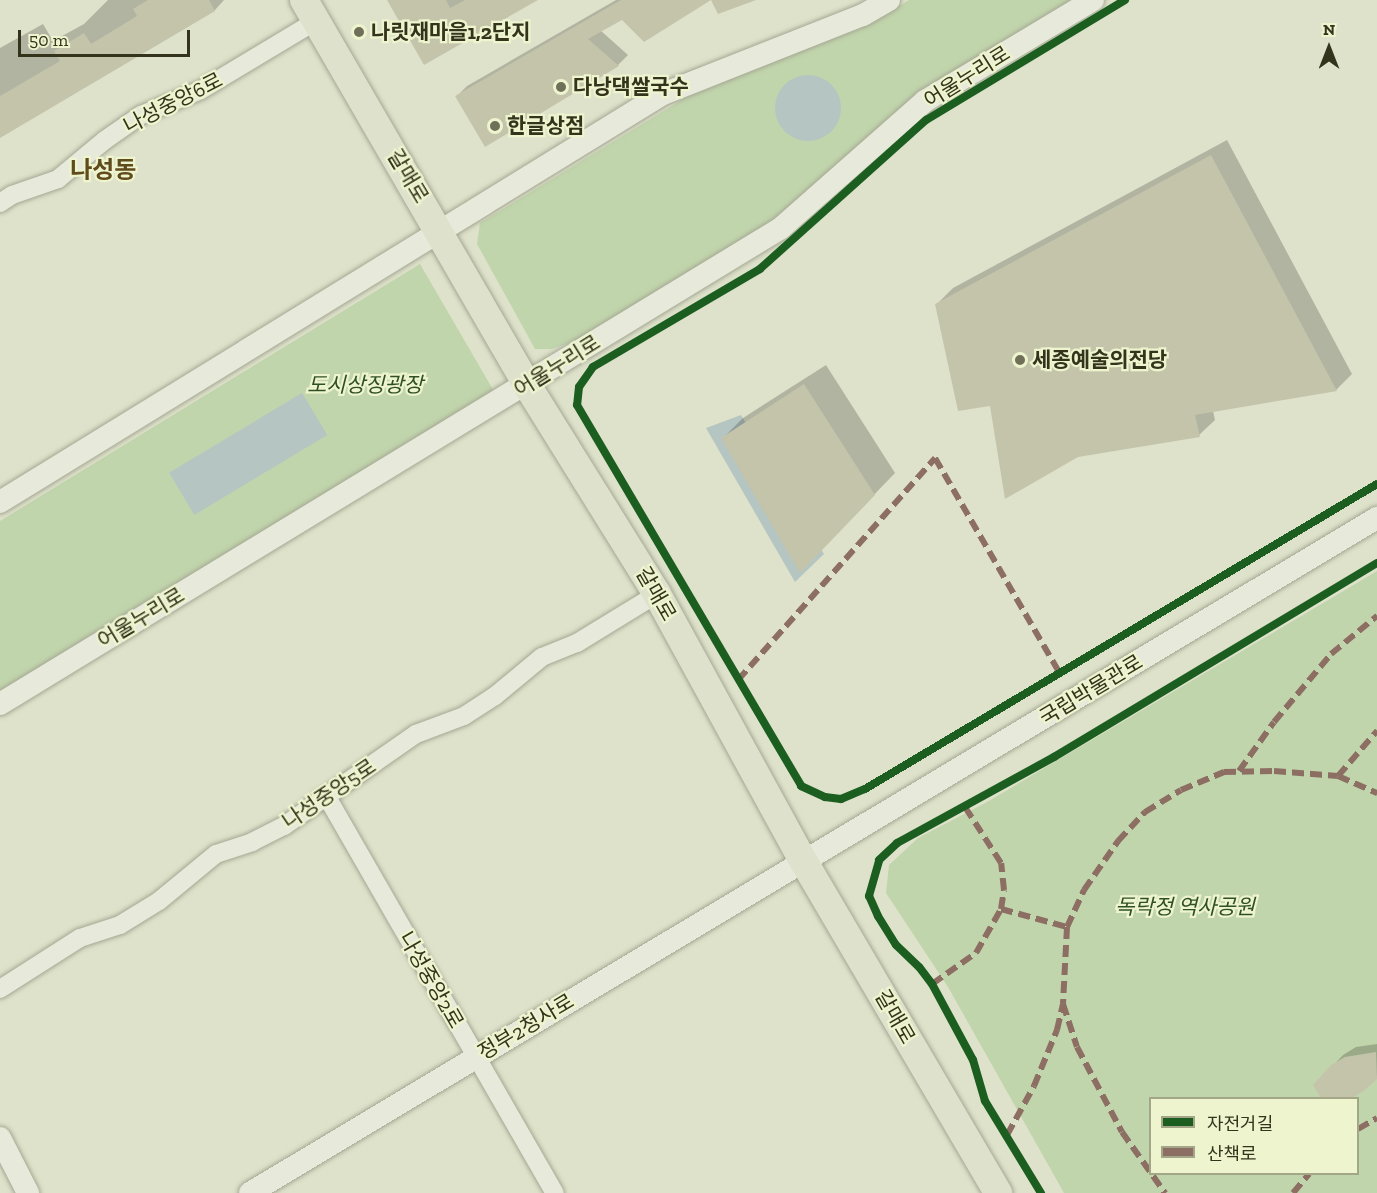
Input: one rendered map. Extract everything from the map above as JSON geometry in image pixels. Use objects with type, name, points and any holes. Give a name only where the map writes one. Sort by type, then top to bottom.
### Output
[{"type":"main road","name":"갈매로","points":[[310,10],[440,231],[527,385],[657,594],[804,862],[998,1193]]},
{"type":"street","points":[[0,502],[251,350],[663,94],[863,15],[889,0]]},
{"type":"street","name":"어울누리로","points":[[0,704],[527,385],[781,228],[925,101],[1093,0]]},
{"type":"street","name":"나성중앙6로","points":[[0,203],[12,195],[58,179],[105,140],[141,115],[201,90],[310,10]]},
{"type":"street","name":"국립박물관로","points":[[804,862],[1377,518]]},
{"type":"street","name":"나성중앙5로","points":[[0,989],[80,938],[120,925],[159,901],[216,854],[252,843],[284,826],[416,734],[464,716],[495,696],[542,657],[577,643],[657,594]]},
{"type":"street","name":"나성중앙2로","points":[[327,797],[555,1193]]},
{"type":"street","name":"정부2청사로","points":[[250,1193],[804,862]]},
{"type":"street","points":[[0,1138],[28,1193]]},
{"type":"green space","points":[[909,0],[1077,0],[782,216],[580,339],[552,349],[535,349],[477,244],[480,223],[685,98],[889,12]]},
{"type":"green space","name":"도시상징광장","points":[[420,264],[495,393],[0,694],[0,521]]},
{"type":"green space","name":"독락정 역사공원","points":[[1377,571],[1377,1193],[1064,1193],[948,987],[886,893],[889,865],[918,838],[987,802]]},
{"type":"shaded area","points":[[808,75],[821,77],[831,85],[839,95],[841,108],[839,121],[831,131],[821,139],[808,141],[795,139],[785,131],[777,121],[775,108],[777,95],[785,85],[795,77]]},
{"type":"shaded area","points":[[302,393],[327,435],[194,515],[169,473]]},
{"type":"shaded area","points":[[741,415],[824,554],[795,582],[706,428]]},
{"type":"building","points":[[148,0],[209,0],[215,11],[0,138],[0,96],[60,61],[54,51],[84,33],[91,44],[137,16],[133,9]]},
{"type":"building","points":[[387,0],[446,0],[450,8],[465,0],[538,0],[424,65]]},
{"type":"building","points":[[621,0],[711,0],[644,42],[622,20],[588,39],[619,66],[485,147],[455,96]]},
{"type":"building","points":[[711,0],[756,0],[718,14]]},
{"type":"building","points":[[1211,155],[1337,391],[1195,415],[1200,437],[1078,457],[1005,499],[990,406],[958,411],[935,304]]},
{"type":"building","points":[[804,384],[875,495],[800,573],[721,438]]},
{"type":"building","points":[[1376,1052],[1377,1079],[1354,1097],[1320,1097],[1313,1085],[1331,1065],[1345,1057]]},
{"type":"marked path","points":[[738,680],[935,458],[1059,672]]},
{"type":"marked path","points":[[1239,771],[1274,722],[1331,654],[1377,616]]},
{"type":"marked path","points":[[1338,776],[1377,731]]},
{"type":"marked path","points":[[1067,927],[1084,890],[1118,841],[1145,812],[1181,790],[1224,772],[1274,771],[1338,776],[1377,793]]},
{"type":"marked path","points":[[932,984],[976,953],[1001,909],[1004,890],[1001,863],[965,807]]},
{"type":"marked path","points":[[1001,909],[1067,927],[1063,1004],[1077,1047],[1122,1132],[1149,1170]]},
{"type":"marked path","points":[[1007,1135],[1034,1086],[1057,1030],[1063,1004]]},
{"type":"marked path","points":[[1359,1128],[1377,1118]]},
{"type":"marked path","points":[[1152,1175],[1165,1193]]},
{"type":"marked path","points":[[1293,1193],[1308,1175]]},
{"type":"cycle path","points":[[1125,0],[926,120],[760,269],[593,367],[579,387],[577,405],[801,786],[825,797],[841,799],[865,789],[1377,484]]},
{"type":"cycle path","points":[[1041,1193],[985,1101],[973,1060],[932,984],[919,967],[896,945],[878,916],[869,896],[879,860],[897,843],[1054,757],[1377,563]]},
{"type":"place","name":"나릿재마을1,2단지","points":[[359,32]]},
{"type":"place","name":"다낭댁쌀국수","points":[[561,87]]},
{"type":"place","name":"한글상점","points":[[495,126]]},
{"type":"place","name":"세종예술의전당","points":[[1020,360]]},
{"type":"district","name":"나성동","points":[[103,170]]}]
